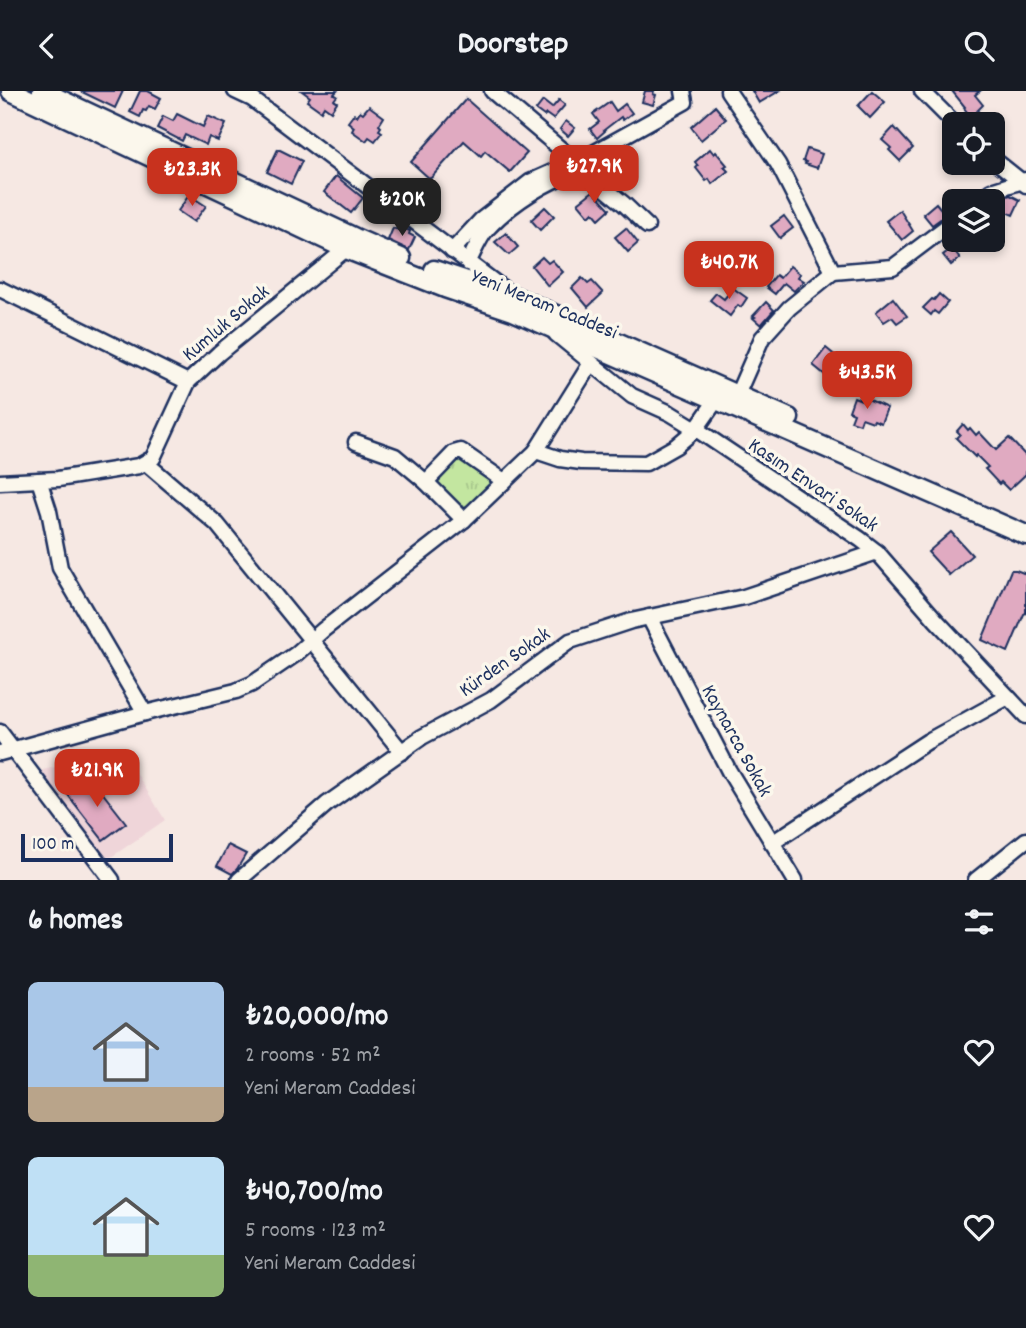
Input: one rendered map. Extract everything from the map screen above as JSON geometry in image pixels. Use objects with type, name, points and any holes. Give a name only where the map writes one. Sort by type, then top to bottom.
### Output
[{"type":"main road","name":"Yeni Meram Caddesi","points":[[11,91],[346,249],[445,288],[513,311],[1026,535]]},
{"type":"main road","name":"Yeni Meram Caddesi","points":[[42,91],[355,239],[450,277],[515,297],[1026,522]]},
{"type":"street","points":[[0,98],[5,91]]},
{"type":"street","points":[[235,91],[251,99],[515,297]]},
{"type":"street","points":[[492,91],[576,162]]},
{"type":"street","points":[[450,277],[481,220],[530,182],[576,162],[685,101],[683,91]]},
{"type":"street","points":[[728,91],[778,164],[833,272]]},
{"type":"street","points":[[922,91],[943,112]]},
{"type":"street","points":[[461,258],[486,230],[515,205],[558,177],[581,169],[647,226]]},
{"type":"street","points":[[1005,169],[1025,182]]},
{"type":"street","points":[[999,189],[1025,182]]},
{"type":"street","points":[[737,395],[762,338],[789,308],[833,272],[893,267],[942,230]]},
{"type":"street","name":"Kumluk Sokak","points":[[146,463],[153,459],[188,381],[346,249]]},
{"type":"street","points":[[0,289],[188,381]]},
{"type":"street","name":"Kasım Envari Sokak","points":[[545,325],[632,396],[670,413],[696,429],[877,552],[1026,716]]},
{"type":"street","points":[[7,751],[236,691],[252,684],[296,654],[464,520],[536,451],[591,363]]},
{"type":"street","points":[[536,451],[560,459],[646,463],[676,446],[696,429],[717,399]]},
{"type":"street","points":[[356,442],[395,456],[464,520]]},
{"type":"street","points":[[426,482],[454,453],[461,451],[504,481]]},
{"type":"street","points":[[0,482],[58,479],[126,469],[146,463],[217,524],[402,752]]},
{"type":"street","points":[[40,480],[60,568],[145,713]]},
{"type":"street","name":"Kürden Sokak","points":[[239,880],[327,804],[422,737],[491,700],[569,641],[631,621],[744,597],[877,552]]},
{"type":"street","name":"Kaynarca Sokak","points":[[649,617],[729,771],[795,880]]},
{"type":"street","points":[[772,843],[928,741],[1008,697]]},
{"type":"street","points":[[0,732],[7,751],[112,880]]},
{"type":"street","points":[[976,880],[1026,840]]},
{"type":"shaded area","points":[[122,750],[165,820],[107,860],[99,858],[38,774],[43,770]]},
{"type":"green space","points":[[463,457],[489,477],[492,486],[469,507],[458,505],[434,485],[445,467]]},
{"type":"building","points":[[80,91],[123,91],[115,108]]},
{"type":"building","points":[[140,91],[148,91],[161,98],[155,109],[149,106],[146,111],[143,110],[140,117],[130,112]]},
{"type":"building","points":[[302,91],[337,91],[334,100],[337,102],[331,111],[324,106],[321,111],[307,101],[310,97]]},
{"type":"building","points":[[645,91],[654,91],[653,94],[656,95],[653,105],[642,102]]},
{"type":"building","points":[[752,91],[779,91],[759,103]]},
{"type":"building","points":[[872,91],[885,102],[870,118],[858,106]]},
{"type":"building","points":[[952,91],[980,91],[975,95],[983,105],[978,112],[967,112]]},
{"type":"building","points":[[466,99],[527,153],[510,172],[485,151],[481,156],[464,141],[430,179],[411,162]]},
{"type":"building","points":[[559,100],[565,105],[553,119],[536,110],[543,101],[552,108]]},
{"type":"building","points":[[610,102],[616,111],[625,104],[632,113],[623,120],[621,117],[597,138],[590,129],[599,122],[593,114]]},
{"type":"building","points":[[369,106],[384,117],[379,125],[382,132],[375,141],[369,137],[366,141],[352,131],[354,127],[348,122],[354,114],[357,116],[360,111],[363,113]]},
{"type":"building","points":[[715,106],[726,119],[701,140],[691,127]]},
{"type":"building","points":[[177,114],[203,127],[208,116],[226,124],[218,141],[209,137],[206,145],[185,135],[182,141],[157,128],[163,116],[173,121]]},
{"type":"building","points":[[566,121],[575,128],[568,136],[560,129]]},
{"type":"building","points":[[894,127],[913,148],[900,161],[882,140]]},
{"type":"building","points":[[278,149],[302,161],[291,184],[267,172]]},
{"type":"building","points":[[710,149],[727,165],[724,167],[728,171],[712,184],[709,179],[706,181],[696,168],[698,166],[695,162]]},
{"type":"building","points":[[807,149],[822,154],[817,168],[803,161]]},
{"type":"building","points":[[336,176],[363,198],[351,213],[324,192]]},
{"type":"building","points":[[593,191],[610,209],[599,219],[593,212],[589,216],[578,203]]},
{"type":"building","points":[[189,195],[206,206],[194,222],[178,211]]},
{"type":"building","points":[[1010,195],[1020,200],[1013,215],[1005,212],[1005,197]]},
{"type":"building","points":[[936,203],[942,210],[942,218],[932,225],[923,214]]},
{"type":"building","points":[[545,207],[554,216],[540,230],[531,220]]},
{"type":"building","points":[[900,210],[913,231],[902,240],[886,221]]},
{"type":"building","points":[[784,216],[793,228],[780,238],[771,226]]},
{"type":"building","points":[[401,227],[415,237],[409,250],[388,240],[393,228],[399,230]]},
{"type":"building","points":[[626,228],[638,243],[628,252],[615,237]]},
{"type":"building","points":[[506,233],[518,247],[509,255],[495,242]]},
{"type":"building","points":[[955,252],[960,258],[951,265],[943,255]]},
{"type":"building","points":[[542,257],[548,263],[552,260],[563,272],[548,286],[532,266]]},
{"type":"building","points":[[790,266],[804,281],[794,291],[784,283],[775,294],[766,287],[776,275],[780,278]]},
{"type":"building","points":[[582,278],[588,284],[592,281],[603,293],[588,307],[572,288]]},
{"type":"building","points":[[733,288],[747,298],[730,316],[710,300],[716,293],[724,299]]},
{"type":"building","points":[[939,294],[948,302],[938,314],[934,311],[931,315],[923,308]]},
{"type":"building","points":[[893,298],[907,316],[897,323],[892,317],[884,322],[876,312]]},
{"type":"building","points":[[766,302],[774,310],[761,325],[753,316]]},
{"type":"building","points":[[826,348],[843,362],[830,379],[813,365]]},
{"type":"building","points":[[854,397],[866,402],[868,399],[887,408],[881,423],[862,418],[860,424],[851,421],[854,413],[849,411]]},
{"type":"building","points":[[963,424],[976,435],[979,432],[996,450],[1009,438],[1026,456],[1026,474],[1009,490],[1001,482],[999,484],[985,469],[988,467],[956,438],[960,434],[957,431]]},
{"type":"building","points":[[951,532],[972,555],[949,575],[928,552]]},
{"type":"building","points":[[1011,570],[1026,574],[1026,613],[1008,652],[982,640]]},
{"type":"building","points":[[91,778],[126,823],[103,840],[68,795]]},
{"type":"building","points":[[228,845],[246,854],[232,874],[217,866]]}]
